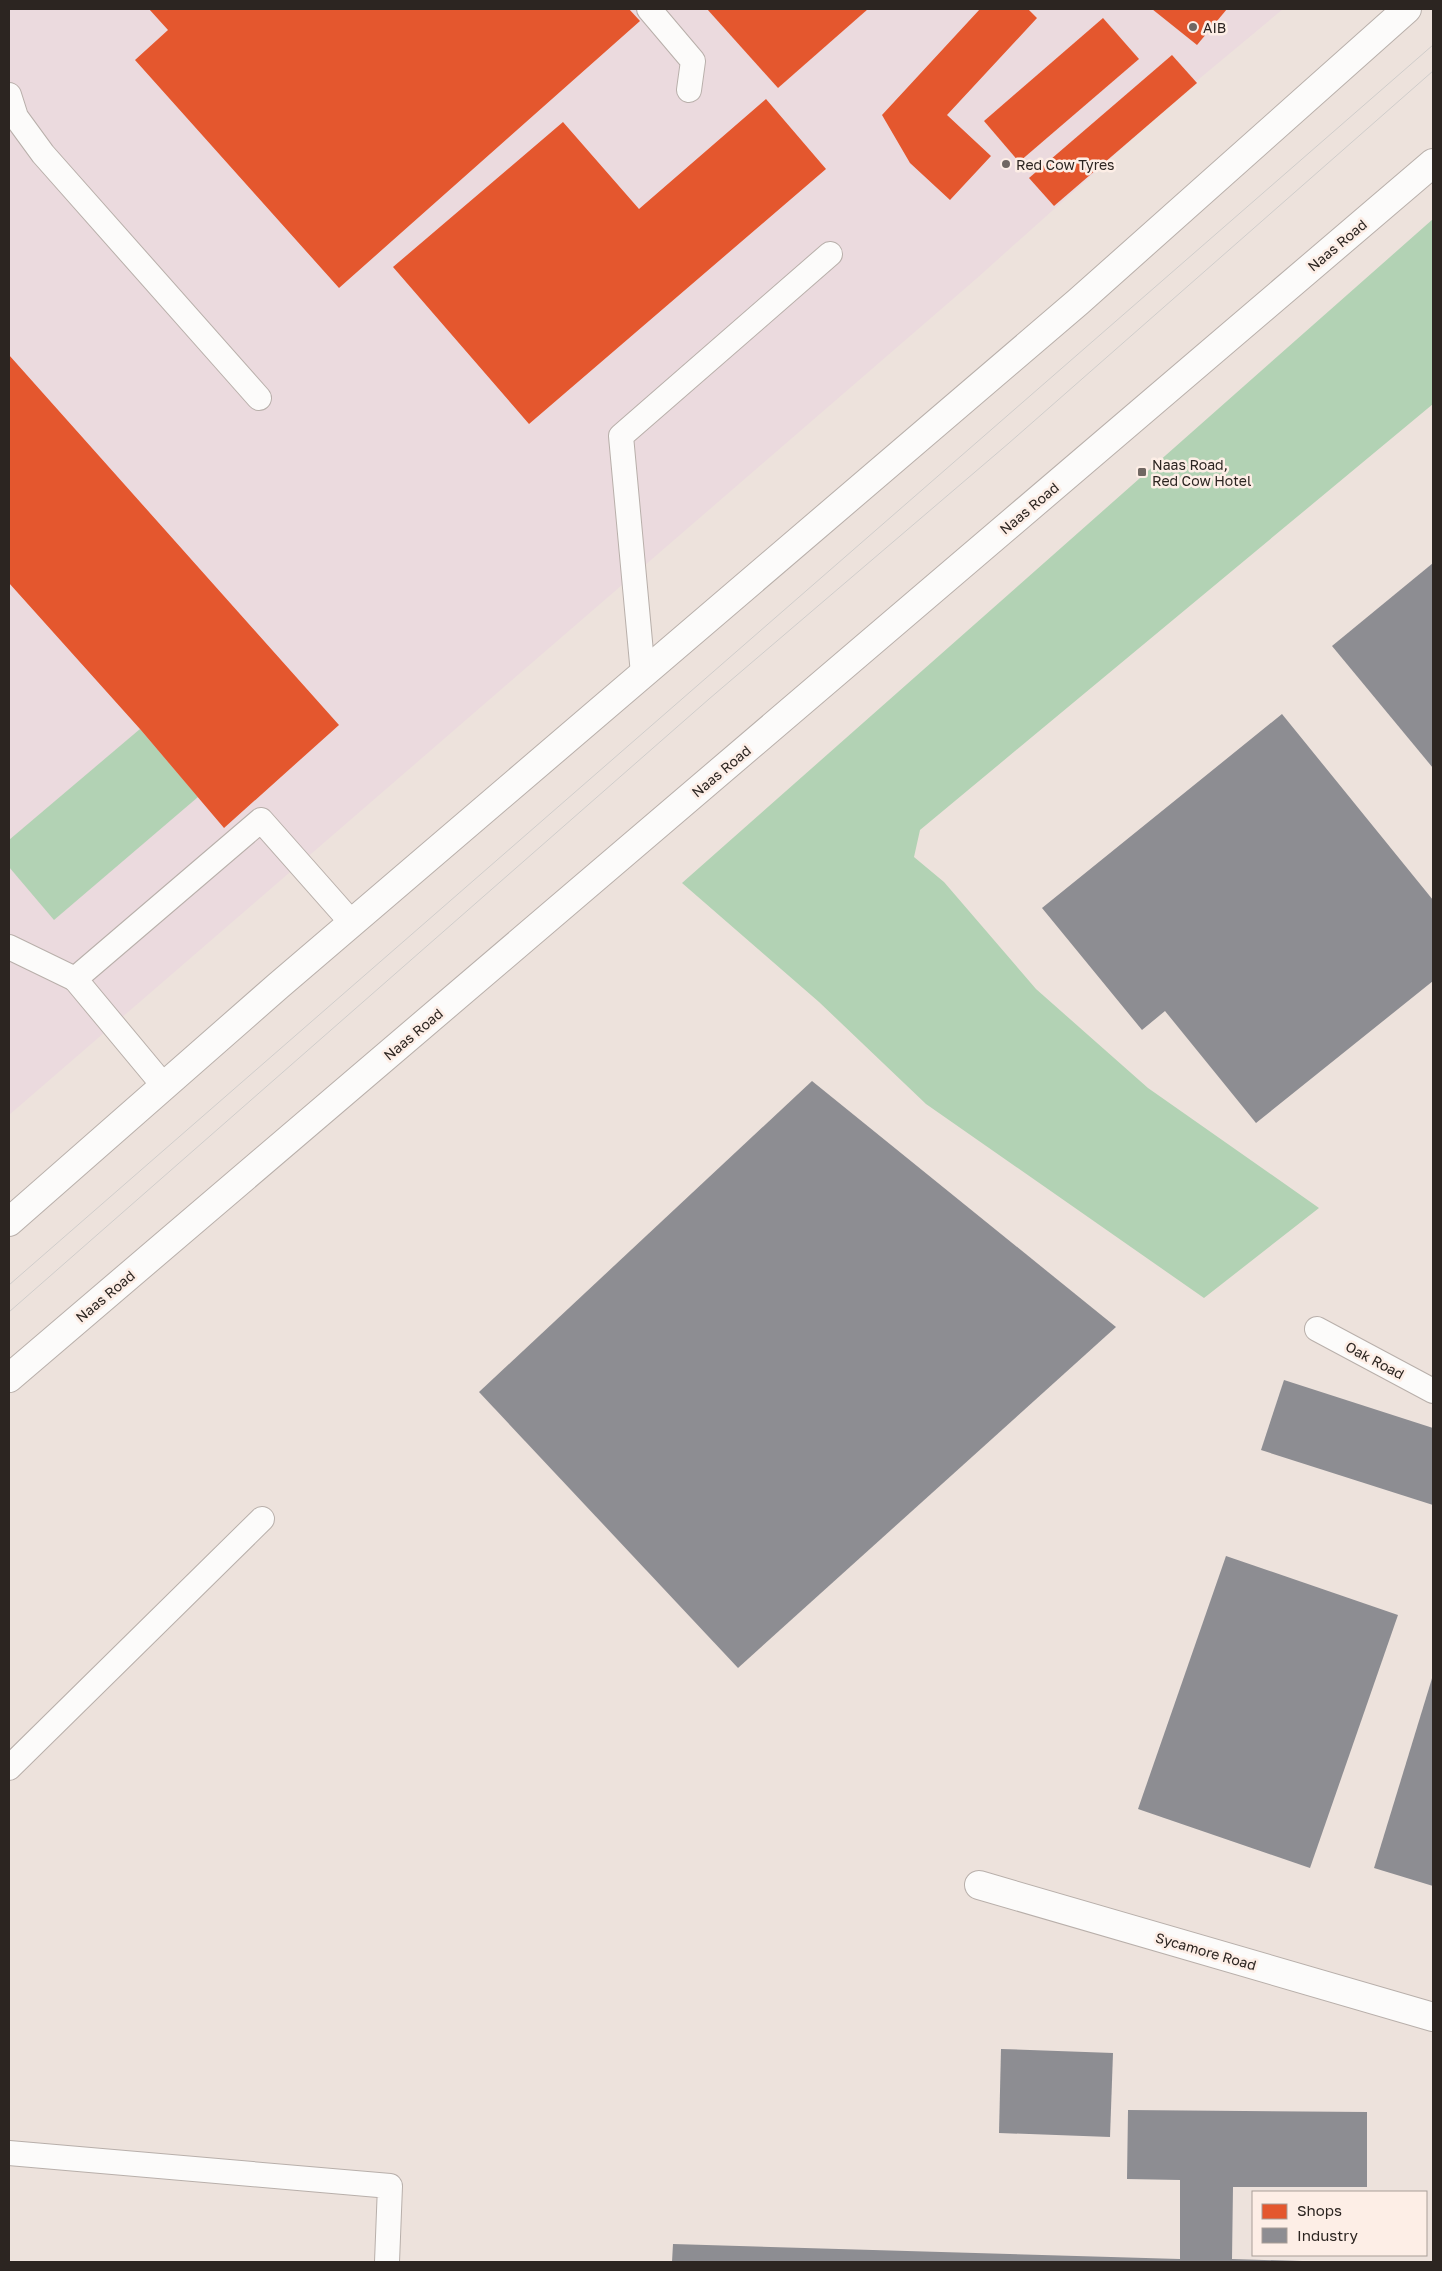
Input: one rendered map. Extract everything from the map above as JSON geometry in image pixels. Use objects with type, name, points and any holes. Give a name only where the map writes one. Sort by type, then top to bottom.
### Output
[{"type":"main road","points":[[9,1222],[352,923],[1078,302],[1407,9]]},
{"type":"main road","name":"Naas Road","points":[[9,1378],[1433,164]]},
{"type":"main road","name":"Sycamore Road","points":[[979,1885],[1433,2016]]},
{"type":"lane","points":[[649,9],[693,62],[689,90]]},
{"type":"lane","points":[[9,95],[16,117],[43,154],[259,398]]},
{"type":"lane","points":[[644,674],[621,436],[830,254]]},
{"type":"lane","points":[[75,978],[261,820],[352,923]]},
{"type":"lane","points":[[9,947],[75,978],[164,1086]]},
{"type":"lane","name":"Oak Road","points":[[1317,1329],[1433,1391]]},
{"type":"lane","points":[[9,1768],[262,1519]]},
{"type":"lane","points":[[9,2153],[390,2186],[387,2262]]},
{"type":"shaded area","points":[[9,9],[1283,9],[1199,79],[976,279],[9,1115]]},
{"type":"green space","points":[[1433,219],[1433,404],[920,830],[914,857],[944,882],[1036,989],[1148,1088],[1319,1208],[1204,1298],[926,1104],[819,1002],[682,883]]},
{"type":"green space","points":[[140,729],[198,797],[54,920],[9,867],[9,840]]},
{"type":"building: Shops","points":[[149,9],[629,9],[640,21],[339,288],[135,60],[168,30]]},
{"type":"building: Shops","points":[[707,9],[868,9],[778,88]]},
{"type":"building: Shops","points":[[980,9],[1028,9],[1037,18],[947,115],[991,156],[950,200],[910,163],[882,115]]},
{"type":"building: Shops","name":"AIB","points":[[1152,9],[1227,9],[1197,45]]},
{"type":"building: Shops","points":[[1103,18],[1139,59],[1019,162],[984,121]]},
{"type":"building: Shops","points":[[1172,55],[1197,83],[1054,206],[1029,178]]},
{"type":"building: Shops","points":[[766,99],[826,169],[529,424],[393,267],[563,122],[639,209]]},
{"type":"building: Shops","points":[[9,355],[339,725],[224,828],[140,729],[9,583]]},
{"type":"building: Industry","points":[[1433,563],[1433,768],[1332,646]]},
{"type":"building: Industry","points":[[1282,714],[1433,900],[1433,981],[1256,1123],[1165,1011],[1142,1030],[1042,908]]},
{"type":"building: Industry","points":[[812,1081],[1116,1327],[738,1668],[479,1392]]},
{"type":"building: Industry","points":[[1284,1380],[1433,1428],[1433,1505],[1261,1450]]},
{"type":"building: Industry","points":[[1226,1556],[1398,1615],[1310,1868],[1138,1809]]},
{"type":"building: Industry","points":[[1433,1675],[1433,1886],[1374,1868]]},
{"type":"building: Industry","points":[[1001,2049],[1113,2053],[1110,2137],[999,2133]]},
{"type":"building: Industry","points":[[1128,2110],[1367,2112],[1367,2187],[1233,2187],[1232,2259],[1302,2262],[672,2262],[673,2244],[1180,2259],[1180,2180],[1127,2179]]},
{"type":"tram line","points":[[9,1285],[1433,45]]},
{"type":"tram line","points":[[9,1312],[709,699],[1009,443],[1433,71]]},
{"type":"place","name":"AIB","points":[[1193,27]]},
{"type":"place","name":"Red Cow Tyres","points":[[1006,164]]},
{"type":"place","name":"Naas Road, Red Cow Hotel","points":[[1142,472]]}]
